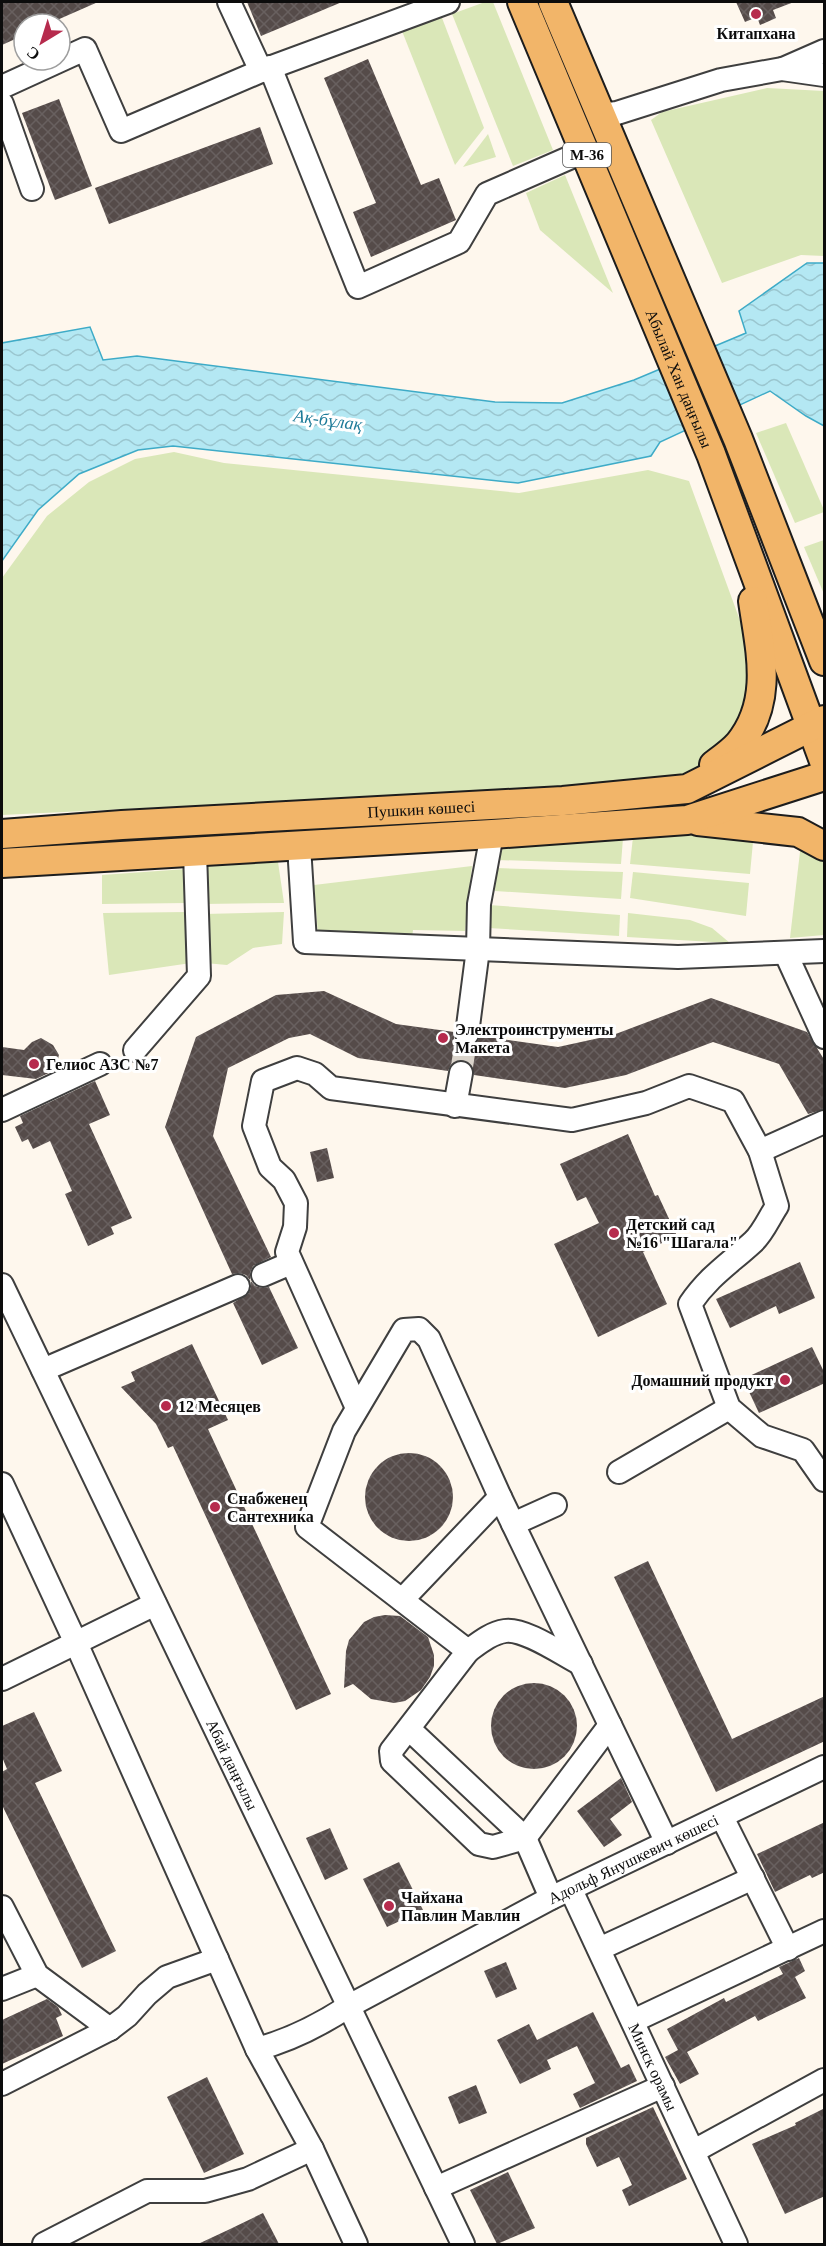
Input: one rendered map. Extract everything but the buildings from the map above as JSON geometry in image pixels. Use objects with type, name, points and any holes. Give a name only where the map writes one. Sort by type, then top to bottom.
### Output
[{"type":"main road","name":"Абылай Хан даңғылы","points":[[522,2],[585,151],[738,439],[825,661]]},
{"type":"main road","name":"Абылай Хан даңғылы","points":[[553,2],[600,116],[665,302],[711,454],[745,546],[819,723],[825,761]]},
{"type":"main road","points":[[687,789],[739,744],[757,714],[763,670],[745,546]]},
{"type":"main road","name":"Пушкин көшесі","points":[[2,834],[133,824],[563,801],[687,789],[819,723]]},
{"type":"main road","name":"Пушкин көшесі","points":[[2,863],[687,820],[825,776]]},
{"type":"main road","points":[[687,820],[798,832],[825,846]]},
{"type":"street","points":[[229,2],[266,69],[358,287],[459,242],[487,194],[585,151]]},
{"type":"street","points":[[2,87],[85,49],[121,130],[266,69],[448,2]]},
{"type":"street","points":[[600,116],[721,80],[782,69],[825,51]]},
{"type":"street","points":[[782,69],[825,75]]},
{"type":"street","points":[[2,104],[32,189]]},
{"type":"street","points":[[467,1034],[478,949],[478,904],[492,834]]},
{"type":"street","points":[[299,846],[305,942],[678,957],[825,951]]},
{"type":"street","points":[[135,1050],[199,976],[195,852]]},
{"type":"street","points":[[786,954],[825,1036]]},
{"type":"street","points":[[2,1110],[100,1064]]},
{"type":"street","points":[[357,1408],[287,1252],[295,1227],[296,1203],[284,1180],[270,1167],[254,1126],[263,1081],[297,1068],[315,1074],[331,1088],[572,1120],[646,1102],[689,1086],[733,1101],[760,1151],[777,1206],[755,1240],[714,1274],[690,1304],[729,1408],[762,1436],[803,1450],[825,1480]]},
{"type":"street","points":[[455,1106],[461,1073]]},
{"type":"street","points":[[760,1151],[825,1122]]},
{"type":"street","points":[[263,1275],[291,1263]]},
{"type":"street","name":"Абай даңғылы","points":[[2,1285],[463,2244]]},
{"type":"street","points":[[43,1371],[238,1286]]},
{"type":"street","points":[[468,1651],[307,1527],[344,1431],[404,1329],[419,1329],[429,1339],[500,1497],[667,1843]]},
{"type":"street","points":[[619,1472],[729,1408]]},
{"type":"street","points":[[2,1484],[76,1643],[257,2049],[312,2149],[356,2244]]},
{"type":"street","points":[[402,1600],[500,1497]]},
{"type":"street","points":[[513,1524],[555,1505]]},
{"type":"street","points":[[2,1679],[155,1604]]},
{"type":"street","points":[[581,1664],[526,1635],[506,1630],[489,1636],[468,1651],[391,1751],[392,1761],[479,1844],[493,1846],[525,1838],[610,1725]]},
{"type":"street","points":[[410,1729],[525,1838]]},
{"type":"street","name":"Адольф Янушкевич көшесі","points":[[257,2049],[287,2041],[561,1894],[825,1767]]},
{"type":"street","points":[[722,1817],[788,1949]]},
{"type":"street","name":"Минск орамы","points":[[525,1838],[599,1949],[736,2244]]},
{"type":"street","points":[[599,1949],[753,1878]]},
{"type":"street","points":[[2,1907],[37,1975],[110,2029]]},
{"type":"street","points":[[633,2021],[825,1931]]},
{"type":"street","points":[[2,2084],[110,2029],[127,2016],[167,1977],[217,1959]]},
{"type":"street","points":[[2,1989],[37,1975]]},
{"type":"street","points":[[694,2151],[825,2079]]},
{"type":"street","points":[[436,2188],[663,2086]]},
{"type":"street","points":[[44,2244],[147,2192],[205,2191],[248,2179],[312,2149]]},
{"type":"green space","points":[[485,2],[493,2],[553,150],[513,166],[452,14]]},
{"type":"green space","points":[[439,10],[484,128],[455,165],[400,26]]},
{"type":"green space","points":[[767,88],[824,91],[824,256],[801,255],[722,283],[651,120],[662,112]]},
{"type":"green space","points":[[488,134],[496,157],[463,167]]},
{"type":"green space","points":[[565,175],[613,293],[540,230],[526,193]]},
{"type":"green space","points":[[786,423],[824,510],[824,512],[795,523],[756,433]]},
{"type":"green space","points":[[174,452],[224,463],[519,493],[648,470],[689,481],[757,667],[738,736],[685,782],[2,815],[2,578],[47,516],[89,482],[135,459]]},
{"type":"green space","points":[[824,540],[824,594],[804,547]]},
{"type":"green space","points":[[754,831],[750,874],[630,864],[633,837]]},
{"type":"green space","points":[[623,838],[621,864],[497,860],[499,848]]},
{"type":"green space","points":[[801,843],[824,854],[824,935],[790,938]]},
{"type":"green space","points":[[278,862],[284,903],[203,904],[202,867]]},
{"type":"green space","points":[[472,866],[465,931],[413,930],[412,938],[318,934],[314,885]]},
{"type":"green space","points":[[496,868],[623,872],[621,899],[495,891]]},
{"type":"green space","points":[[186,869],[188,903],[102,904],[102,875]]},
{"type":"green space","points":[[633,872],[749,883],[746,916],[630,898]]},
{"type":"green space","points":[[489,905],[620,915],[619,936],[488,928]]},
{"type":"green space","points":[[187,912],[191,963],[109,975],[103,913]]},
{"type":"green space","points":[[284,912],[282,944],[253,948],[227,965],[205,963],[204,914]]},
{"type":"green space","points":[[628,913],[690,920],[712,928],[730,943],[627,937]]},
{"type":"water","name":"Ақ-бұлақ","points":[[807,263],[824,263],[824,426],[770,391],[660,442],[651,456],[518,483],[173,446],[138,450],[79,474],[38,510],[2,561],[2,343],[90,327],[103,360],[137,356],[495,402],[562,403],[634,380],[746,333],[739,311]]},
{"type":"tunnel","points":[[461,1073],[467,1034]]},
{"type":"place","name":"Китапхана","points":[[756,14]]},
{"type":"place","name":"Электроинструменты Макета","points":[[443,1038]]},
{"type":"place","name":"Гелиос АЗС №7","points":[[34,1064]]},
{"type":"place","name":"Детский сад №16 \"Шагала\"","points":[[614,1233]]},
{"type":"place","name":"Домашний продукт","points":[[785,1380]]},
{"type":"place","name":"12 Месяцев","points":[[166,1406]]},
{"type":"place","name":"Снабженец Сантехника","points":[[215,1507]]},
{"type":"place","name":"Чайхана Павлин Мавлин","points":[[389,1906]]}]
